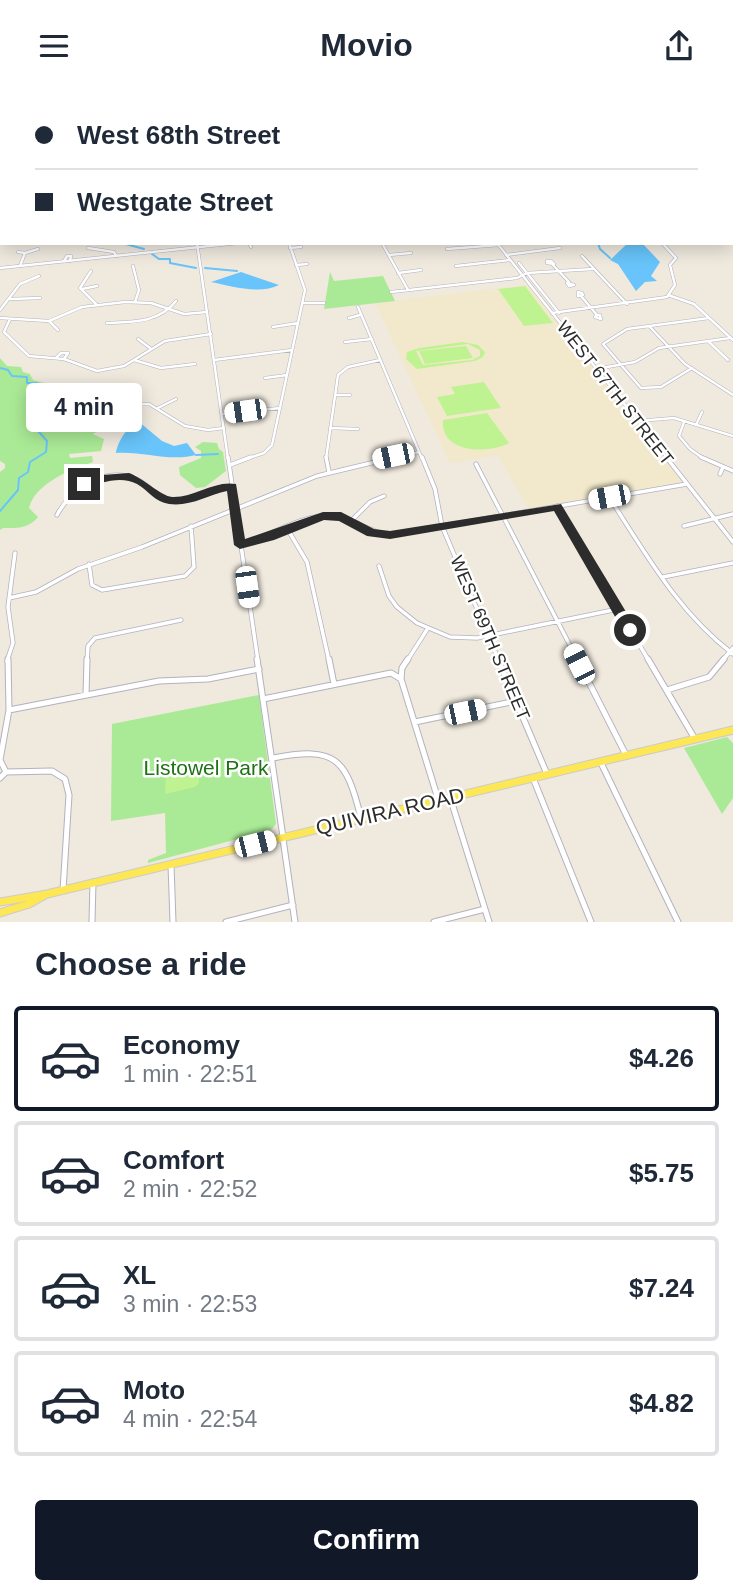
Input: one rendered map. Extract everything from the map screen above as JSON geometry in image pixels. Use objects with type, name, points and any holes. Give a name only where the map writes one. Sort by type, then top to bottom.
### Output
[{"type":"main road","points":[[0,268],[198,245]]},
{"type":"main road","name":"QUIVIRA ROAD","points":[[0,902],[47,894],[733,730]]},
{"type":"main road","name":"QUIVIRA ROAD","points":[[0,913],[29,904],[47,894]]},
{"type":"street","points":[[198,245],[295,922]]},
{"type":"street","points":[[383,245],[408,290]]},
{"type":"street","points":[[447,249],[488,245]]},
{"type":"street","name":"WEST 67TH STREET","points":[[499,245],[559,313]]},
{"type":"street","points":[[552,313],[659,300],[668,295],[675,283],[670,265],[678,257],[664,245]]},
{"type":"street","points":[[230,465],[270,449],[303,303],[305,286],[289,246],[300,247]]},
{"type":"street","points":[[88,248],[107,249],[116,256]]},
{"type":"street","points":[[18,252],[38,249]]},
{"type":"street","points":[[506,255],[560,249]]},
{"type":"street","points":[[20,266],[25,253]]},
{"type":"street","points":[[389,255],[411,253]]},
{"type":"street","points":[[582,256],[627,304]]},
{"type":"street","points":[[456,266],[510,260]]},
{"type":"street","points":[[296,265],[307,264]]},
{"type":"street","name":"WEST 67TH STREET","points":[[519,264],[552,313],[733,542]]},
{"type":"street","points":[[552,264],[569,282]]},
{"type":"street","points":[[133,266],[139,290],[135,302]]},
{"type":"street","points":[[391,292],[525,274],[593,269]]},
{"type":"street","points":[[398,272],[421,270]]},
{"type":"street","points":[[81,290],[82,282],[91,271]]},
{"type":"street","points":[[0,310],[22,282],[39,276]]},
{"type":"street","points":[[81,290],[97,286]]},
{"type":"street","points":[[81,290],[93,298],[96,304]]},
{"type":"street","points":[[668,295],[689,301],[732,339]]},
{"type":"street","points":[[581,296],[597,315]]},
{"type":"street","points":[[10,299],[40,298]]},
{"type":"street","points":[[107,323],[143,321],[167,310],[176,301]]},
{"type":"street","points":[[0,318],[49,321],[96,304],[135,302],[150,303],[184,314],[207,312]]},
{"type":"street","points":[[303,303],[324,303]]},
{"type":"street","name":"WEST 69TH STREET","points":[[358,307],[435,489],[443,526],[547,774]]},
{"type":"street","points":[[349,318],[361,315]]},
{"type":"street","points":[[692,368],[661,387],[645,389],[638,387],[604,346],[607,339],[627,329],[709,318]]},
{"type":"street","points":[[10,319],[4,332],[27,354],[36,358],[64,359],[97,371],[120,368],[151,348],[176,338],[211,334]]},
{"type":"street","points":[[49,321],[58,330]]},
{"type":"street","points":[[273,327],[298,323]]},
{"type":"street","points":[[649,325],[692,368],[733,395]]},
{"type":"street","points":[[138,339],[151,348]]},
{"type":"street","points":[[345,342],[372,339]]},
{"type":"street","points":[[596,369],[635,362],[655,350],[669,346],[732,339]]},
{"type":"street","points":[[708,341],[728,361]]},
{"type":"street","points":[[214,360],[292,350]]},
{"type":"street","points":[[56,358],[60,353],[67,352],[69,354],[64,359]]},
{"type":"street","points":[[134,360],[162,368],[195,364]]},
{"type":"street","points":[[329,472],[326,461],[338,375],[342,370],[380,360]]},
{"type":"street","points":[[265,378],[287,375]]},
{"type":"street","points":[[335,395],[350,395]]},
{"type":"street","points":[[158,408],[176,399]]},
{"type":"street","points":[[109,406],[142,403],[158,408],[185,426],[208,431],[224,428]]},
{"type":"street","points":[[222,414],[280,408]]},
{"type":"street","points":[[696,425],[702,412]]},
{"type":"street","points":[[636,421],[666,418],[733,436]]},
{"type":"street","points":[[684,421],[679,433],[683,442],[697,457],[733,471]]},
{"type":"street","points":[[330,428],[358,429]]},
{"type":"street","points":[[9,597],[37,592],[89,564],[142,547],[329,472],[419,452]]},
{"type":"street","points":[[476,464],[626,755]]},
{"type":"street","points":[[720,474],[723,467]]},
{"type":"street","points":[[57,515],[65,499],[73,491],[102,478],[116,476],[135,479],[162,498],[172,501],[188,500],[232,486]]},
{"type":"street","points":[[240,545],[323,516],[341,516],[371,533],[383,535],[687,484]]},
{"type":"street","points":[[351,521],[370,502],[384,496]]},
{"type":"street","points":[[609,497],[697,624],[732,651],[709,677],[690,685],[666,690]]},
{"type":"street","points":[[557,506],[695,739]]},
{"type":"street","points":[[684,526],[733,514]]},
{"type":"street","points":[[89,564],[94,587],[102,590],[185,576],[192,572],[194,567],[191,526]]},
{"type":"street","points":[[288,529],[307,562],[334,684]]},
{"type":"street","points":[[6,772],[0,760],[9,710],[6,665],[13,639],[9,597],[15,553]]},
{"type":"street","points":[[663,577],[733,563]]},
{"type":"street","points":[[379,566],[389,596],[397,607],[428,628],[459,639],[488,636],[618,610]]},
{"type":"street","points":[[86,695],[88,646],[95,638],[180,620]]},
{"type":"street","points":[[263,699],[391,673],[402,667],[428,628]]},
{"type":"street","points":[[402,667],[401,678],[438,799]]},
{"type":"street","points":[[9,710],[159,681],[208,679],[258,669]]},
{"type":"street","points":[[391,673],[401,678]]},
{"type":"street","points":[[415,723],[516,701]]},
{"type":"street","points":[[271,758],[304,751],[331,757],[344,767],[352,780],[361,818]]},
{"type":"street","points":[[600,761],[678,922]]},
{"type":"street","points":[[6,772],[19,775],[44,770],[58,772],[65,779],[69,795],[63,890]]},
{"type":"street","points":[[0,778],[6,772]]},
{"type":"street","points":[[533,777],[591,922]]},
{"type":"street","points":[[449,797],[489,922]]},
{"type":"street","points":[[171,864],[173,922]]},
{"type":"street","points":[[92,922],[93,882]]},
{"type":"street","points":[[226,922],[293,905]]},
{"type":"street","points":[[434,922],[485,909]]},
{"type":"shaded area","points":[[528,285],[681,483],[529,510],[498,456],[450,463],[375,303]]},
{"type":"green space","points":[[330,272],[334,281],[383,276],[395,301],[324,309]]},
{"type":"green space","points":[[525,286],[553,323],[524,326],[498,289]]},
{"type":"green space","points":[[463,342],[478,345],[485,352],[483,357],[475,361],[417,369],[406,359],[407,352]],"holes":[[[468,344],[480,350],[480,356],[472,360],[423,365],[416,351]]]},
{"type":"green space","points":[[466,346],[473,358],[425,364],[419,351]]},
{"type":"green space","points":[[0,358],[7,366],[21,367],[33,380],[67,389],[104,385],[103,389],[90,392],[77,404],[49,407],[74,419],[69,430],[84,430],[107,419],[114,421],[93,434],[104,439],[101,451],[69,454],[70,458],[92,456],[93,462],[55,478],[39,491],[29,508],[38,517],[34,521],[22,527],[0,530],[0,472],[5,468],[5,464],[0,461]]},
{"type":"green space","points":[[484,382],[501,408],[447,416],[437,397],[455,394],[451,387]]},
{"type":"green space","points":[[487,413],[509,443],[490,449],[467,448],[457,445],[444,431],[443,420]]},
{"type":"green space","points":[[203,442],[217,443],[223,452],[226,471],[205,487],[196,488],[180,475],[179,467],[201,458],[201,451],[195,447]]},
{"type":"green space","name":"Listowel Park","points":[[259,695],[276,824],[271,830],[148,863],[148,860],[166,853],[165,813],[111,821],[112,724]]},
{"type":"green space","points":[[727,737],[733,743],[733,798],[722,814],[684,748]]},
{"type":"green space","points":[[185,761],[199,761],[199,783],[195,787],[165,794],[166,774],[175,765]]},
{"type":"water","points":[[626,245],[644,245],[660,262],[651,276],[657,281],[645,282],[636,291],[618,264],[610,260]]},
{"type":"water","points":[[241,272],[279,285],[254,289],[211,282]]},
{"type":"water","points":[[138,421],[162,441],[174,446],[187,443],[196,455],[176,457],[116,453],[118,444],[130,426]]},
{"type":"waterway","points":[[129,245],[144,249]]},
{"type":"waterway","points":[[599,245],[610,258]]},
{"type":"waterway","points":[[152,254],[159,259],[170,259],[170,263],[196,268]]},
{"type":"waterway","points":[[205,268],[237,271]]},
{"type":"waterway","points":[[0,368],[8,370],[12,376],[27,377],[27,383],[37,383],[55,393],[50,408],[31,423],[47,441],[46,452],[30,462],[28,472],[19,478],[18,490],[0,511]]},
{"type":"waterway","points":[[196,455],[218,454]]},
{"type":"route","points":[[84,484],[102,478],[129,477],[141,482],[162,498],[172,501],[188,500],[232,486],[240,545],[259,541],[317,517],[329,515],[346,518],[371,533],[390,535],[557,506],[630,630]]}]
